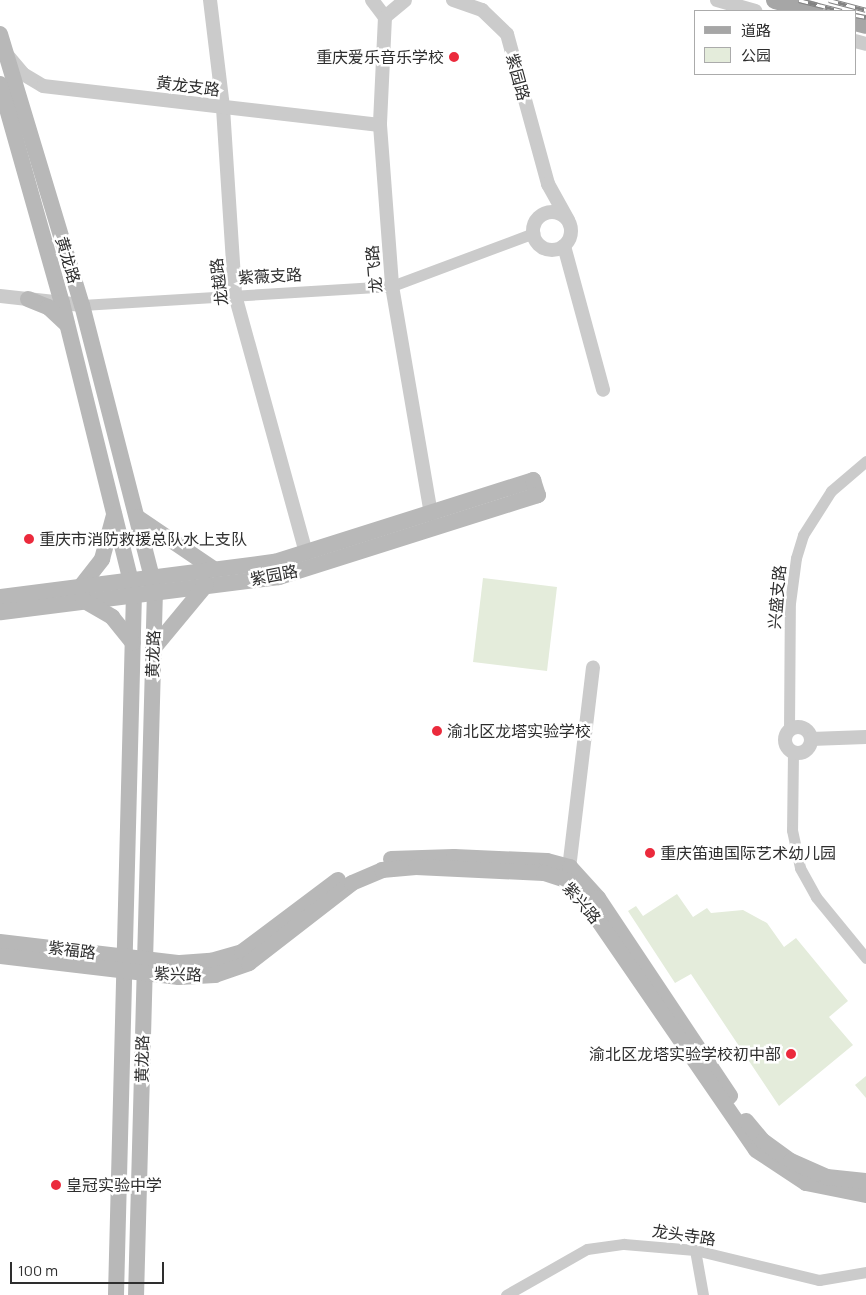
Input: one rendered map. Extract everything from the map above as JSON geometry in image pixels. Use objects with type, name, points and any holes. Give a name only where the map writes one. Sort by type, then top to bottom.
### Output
[{"type":"main road","points":[[775,0],[811,10]]},
{"type":"main road","name":"黄龙路","points":[[0,34],[82,305],[153,582],[153,649],[136,1295]]},
{"type":"main road","name":"黄龙路","points":[[0,84],[62,303],[132,585],[133,643],[121,963],[116,1295]]},
{"type":"main road","points":[[28,299],[48,307],[68,326]]},
{"type":"main road","name":"紫园路","points":[[0,597],[82,592],[153,582],[212,568],[275,562],[431,515],[536,488],[279,577],[206,585],[153,582]]},
{"type":"main road","points":[[115,513],[102,559],[82,592],[112,617],[133,643]]},
{"type":"main road","points":[[137,518],[212,568]]},
{"type":"main road","points":[[153,649],[206,585]]},
{"type":"main road","name":"紫园路","points":[[0,612],[82,592]]},
{"type":"main road","name":"紫兴路","points":[[144,966],[196,962],[242,952],[348,873],[380,860],[454,856],[547,861],[569,874],[598,898],[763,1141],[810,1171],[866,1181]]},
{"type":"main road","name":"紫兴路","points":[[569,874],[756,1150],[806,1183],[866,1195]]},
{"type":"main road","points":[[97,953],[113,945],[122,932]]},
{"type":"main road","name":"紫福路","points":[[0,942],[97,953],[121,963]]},
{"type":"main road","name":"紫福路","points":[[0,956],[144,966]]},
{"type":"street","name":"龙越路","points":[[210,0],[223,108],[236,295],[306,553]]},
{"type":"street","points":[[372,0],[385,17],[405,0]]},
{"type":"street","name":"紫园路","points":[[452,0],[482,10],[506,34],[548,184],[568,220]]},
{"type":"street","points":[[717,0],[752,10]]},
{"type":"street","name":"龙飞路","points":[[385,17],[380,125],[392,286],[431,515]]},
{"type":"street","name":"黄龙支路","points":[[5,52],[23,74],[44,86],[380,125]]},
{"type":"street","points":[[548,184],[534,233],[544,248],[564,246]]},
{"type":"street","points":[[540,216],[558,213],[568,220],[571,232],[564,246],[604,390]]},
{"type":"street","name":"紫薇支路","points":[[0,296],[82,305],[392,286],[534,233]]},
{"type":"street","name":"兴盛支路","points":[[789,731],[790,603],[796,558],[803,535],[831,491],[866,461]]},
{"type":"street","points":[[569,874],[593,667]]},
{"type":"street","points":[[811,739],[804,729],[789,731],[785,744],[793,752],[792,830],[800,868],[816,896],[866,958]]},
{"type":"street","points":[[811,739],[866,737]]},
{"type":"street","points":[[793,752],[807,750],[811,739]]},
{"type":"street","name":"龙头寺路","points":[[506,1295],[587,1249],[624,1244],[695,1250],[819,1280],[866,1272]]},
{"type":"street","points":[[695,1250],[703,1295]]},
{"type":"green space","points":[[483,578],[557,587],[547,671],[473,662]]},
{"type":"green space","points":[[677,894],[693,917],[707,908],[711,913],[743,910],[767,923],[784,947],[796,938],[848,1001],[829,1017],[853,1045],[779,1106],[691,974],[675,983],[628,911],[636,906],[643,916]]},
{"type":"green space","points":[[866,1076],[866,1098],[855,1085]]},
{"type":"railway","points":[[799,0],[838,10]]},
{"type":"railway","points":[[829,0],[866,10]]},
{"type":"railway","points":[[856,15],[866,17]]},
{"type":"place","name":"重庆爱乐音乐学校","points":[[454,57]]},
{"type":"place","name":"重庆市消防救援总队水上支队","points":[[29,539]]},
{"type":"place","name":"渝北区龙塔实验学校","points":[[437,731]]},
{"type":"place","name":"重庆笛迪国际艺术幼儿园","points":[[650,853]]},
{"type":"place","name":"渝北区龙塔实验学校初中部","points":[[791,1054]]},
{"type":"place","name":"皇冠实验中学","points":[[56,1185]]}]
